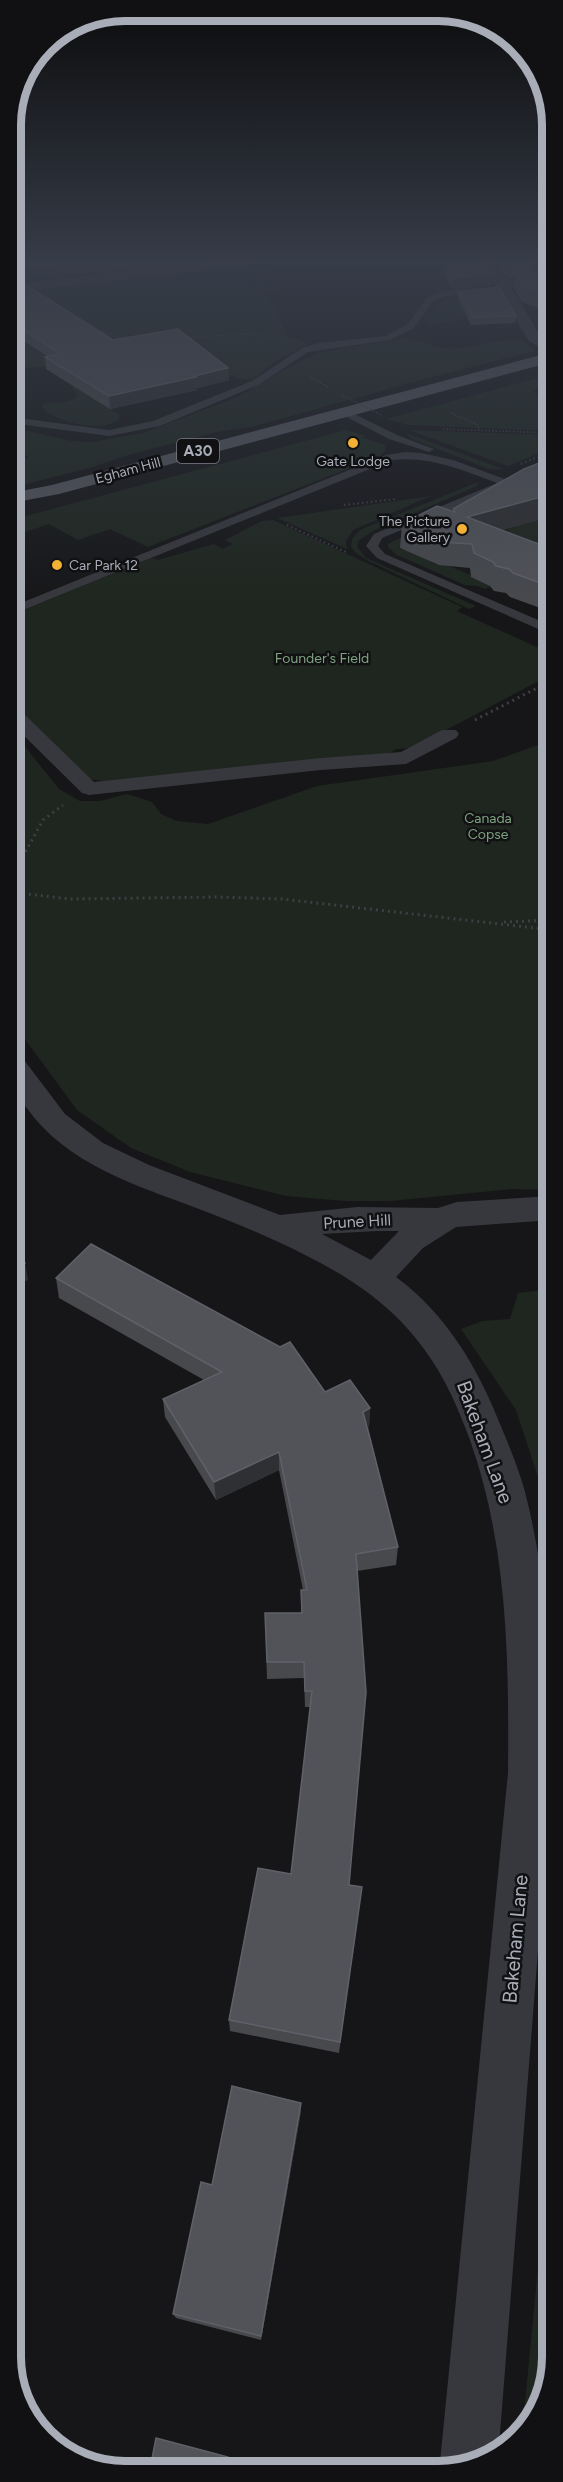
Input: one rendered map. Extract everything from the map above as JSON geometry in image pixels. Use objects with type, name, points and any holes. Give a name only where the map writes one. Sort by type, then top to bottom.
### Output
[{"type":"main road","name":"Egham Hill","points":[[21,501],[343,404],[464,377]]},
{"type":"main road","name":"Egham Hill","points":[[21,496],[53,490]]},
{"type":"street","points":[[21,722],[89,789],[321,764],[406,758],[458,730]]},
{"type":"street","name":"Bakeham Lane","points":[[21,1076],[56,1123],[95,1153],[130,1170],[278,1228],[350,1262],[375,1278],[418,1316],[440,1342],[456,1367],[477,1412],[506,1491],[522,1569],[530,1667],[530,1773],[470,2455]]},
{"type":"street","name":"Prune Hill","points":[[375,1278],[418,1232],[437,1220],[457,1214],[542,1209]]},
{"type":"street","name":"Prune Hill","points":[[278,1228],[314,1223],[402,1219],[437,1220]]},
{"type":"lane","points":[[21,421],[101,432],[128,430],[156,424],[255,383],[264,377]]},
{"type":"lane","points":[[343,404],[393,437],[428,449],[447,460]]},
{"type":"lane","points":[[390,457],[394,453],[393,437]]},
{"type":"lane","points":[[21,607],[390,457],[420,454],[447,460],[489,476],[511,481],[378,536],[372,546],[381,556],[542,627]]},
{"type":"path","points":[[311,378],[332,389]]},
{"type":"path","points":[[343,404],[383,416]]},
{"type":"path","points":[[478,425],[479,430]]},
{"type":"path","points":[[432,429],[542,433]]},
{"type":"path","points":[[489,476],[542,455]]},
{"type":"path","points":[[335,506],[400,498]]},
{"type":"path","points":[[458,730],[542,686]]},
{"type":"path","points":[[21,860],[43,820],[72,799]]},
{"type":"path","points":[[21,893],[69,898],[282,898],[542,929]]},
{"type":"path","points":[[491,922],[542,920]]},
{"type":"green space","points":[[68,377],[197,377],[98,401],[118,414],[119,418],[103,426],[68,422],[42,407],[44,404],[70,401],[77,395],[71,386],[75,383]]},
{"type":"green space","points":[[235,377],[256,377],[253,379]]},
{"type":"green space","points":[[271,377],[433,377],[255,426],[217,432],[21,485],[21,460],[29,458],[21,451],[21,429],[71,441],[91,442],[143,433],[238,397]]},
{"type":"green space","points":[[542,377],[542,388],[532,391],[542,397],[542,431],[408,425],[387,419]]},
{"type":"green space","points":[[346,430],[385,445],[385,451],[380,456],[148,547],[110,529],[78,540],[49,524],[21,534],[21,517]]},
{"type":"green space","points":[[409,430],[542,435],[542,452],[508,466]]},
{"type":"green space","points":[[406,433],[503,469],[491,470],[412,439]]},
{"type":"green space","points":[[478,482],[477,486],[373,531],[358,541],[357,547],[366,558],[476,606],[469,609],[371,562],[357,554],[351,547],[352,539],[360,530]]},
{"type":"green space","points":[[499,495],[502,506],[399,547],[402,550],[411,550],[435,564],[449,566],[494,585],[485,589],[465,585],[397,555],[388,547],[388,544],[394,541]]},
{"type":"green space","points":[[431,496],[353,530],[346,541],[347,549],[277,518]]},
{"type":"green space","points":[[542,515],[542,565],[485,539]]},
{"type":"green space","name":"Founder's Field","points":[[273,520],[462,607],[457,611],[542,649],[542,679],[412,748],[396,749],[387,755],[107,782],[89,779],[21,714],[21,611],[152,558],[158,560],[214,544],[223,549],[233,544],[225,540],[262,521]]},
{"type":"green space","name":"Canada Copse","points":[[21,742],[59,789],[80,801],[100,801],[127,794],[152,802],[161,814],[177,821],[208,824],[317,786],[493,761],[542,744],[542,1190],[512,1189],[390,1201],[345,1201],[286,1196],[190,1172],[131,1148],[77,1110],[21,1034]]},
{"type":"green space","points":[[542,1290],[542,1489],[516,1410],[461,1329],[482,1321],[510,1319],[518,1293]]},
{"type":"green space","points":[[542,2177],[542,2364],[534,2397],[524,2415],[539,2257]]},
{"type":"building","points":[[78,377],[196,377],[109,396]]},
{"type":"building","points":[[542,462],[542,497],[467,517],[542,545],[542,584],[513,573],[509,569],[496,566],[493,562],[474,553],[472,544],[441,542],[402,524],[437,506],[455,512],[453,509],[524,469]]},
{"type":"building","points":[[91,1244],[280,1347],[290,1342],[325,1392],[350,1380],[370,1408],[363,1412],[398,1547],[356,1554],[366,1692],[349,1885],[362,1887],[340,2042],[229,2020],[258,1868],[291,1874],[312,1691],[305,1691],[304,1662],[267,1662],[265,1613],[302,1613],[301,1590],[307,1590],[279,1452],[214,1482],[163,1399],[222,1372],[56,1278]]},
{"type":"building","points":[[232,2086],[301,2103],[261,2336],[173,2314],[201,2182],[212,2185]]},
{"type":"building","points":[[156,2438],[228,2457],[227,2461],[152,2461]]},
{"type":"place","name":"Gate Lodge","points":[[353,443]]},
{"type":"place","name":"The Picture Gallery","points":[[462,529]]},
{"type":"place","name":"Car Park 12","points":[[57,565]]}]
